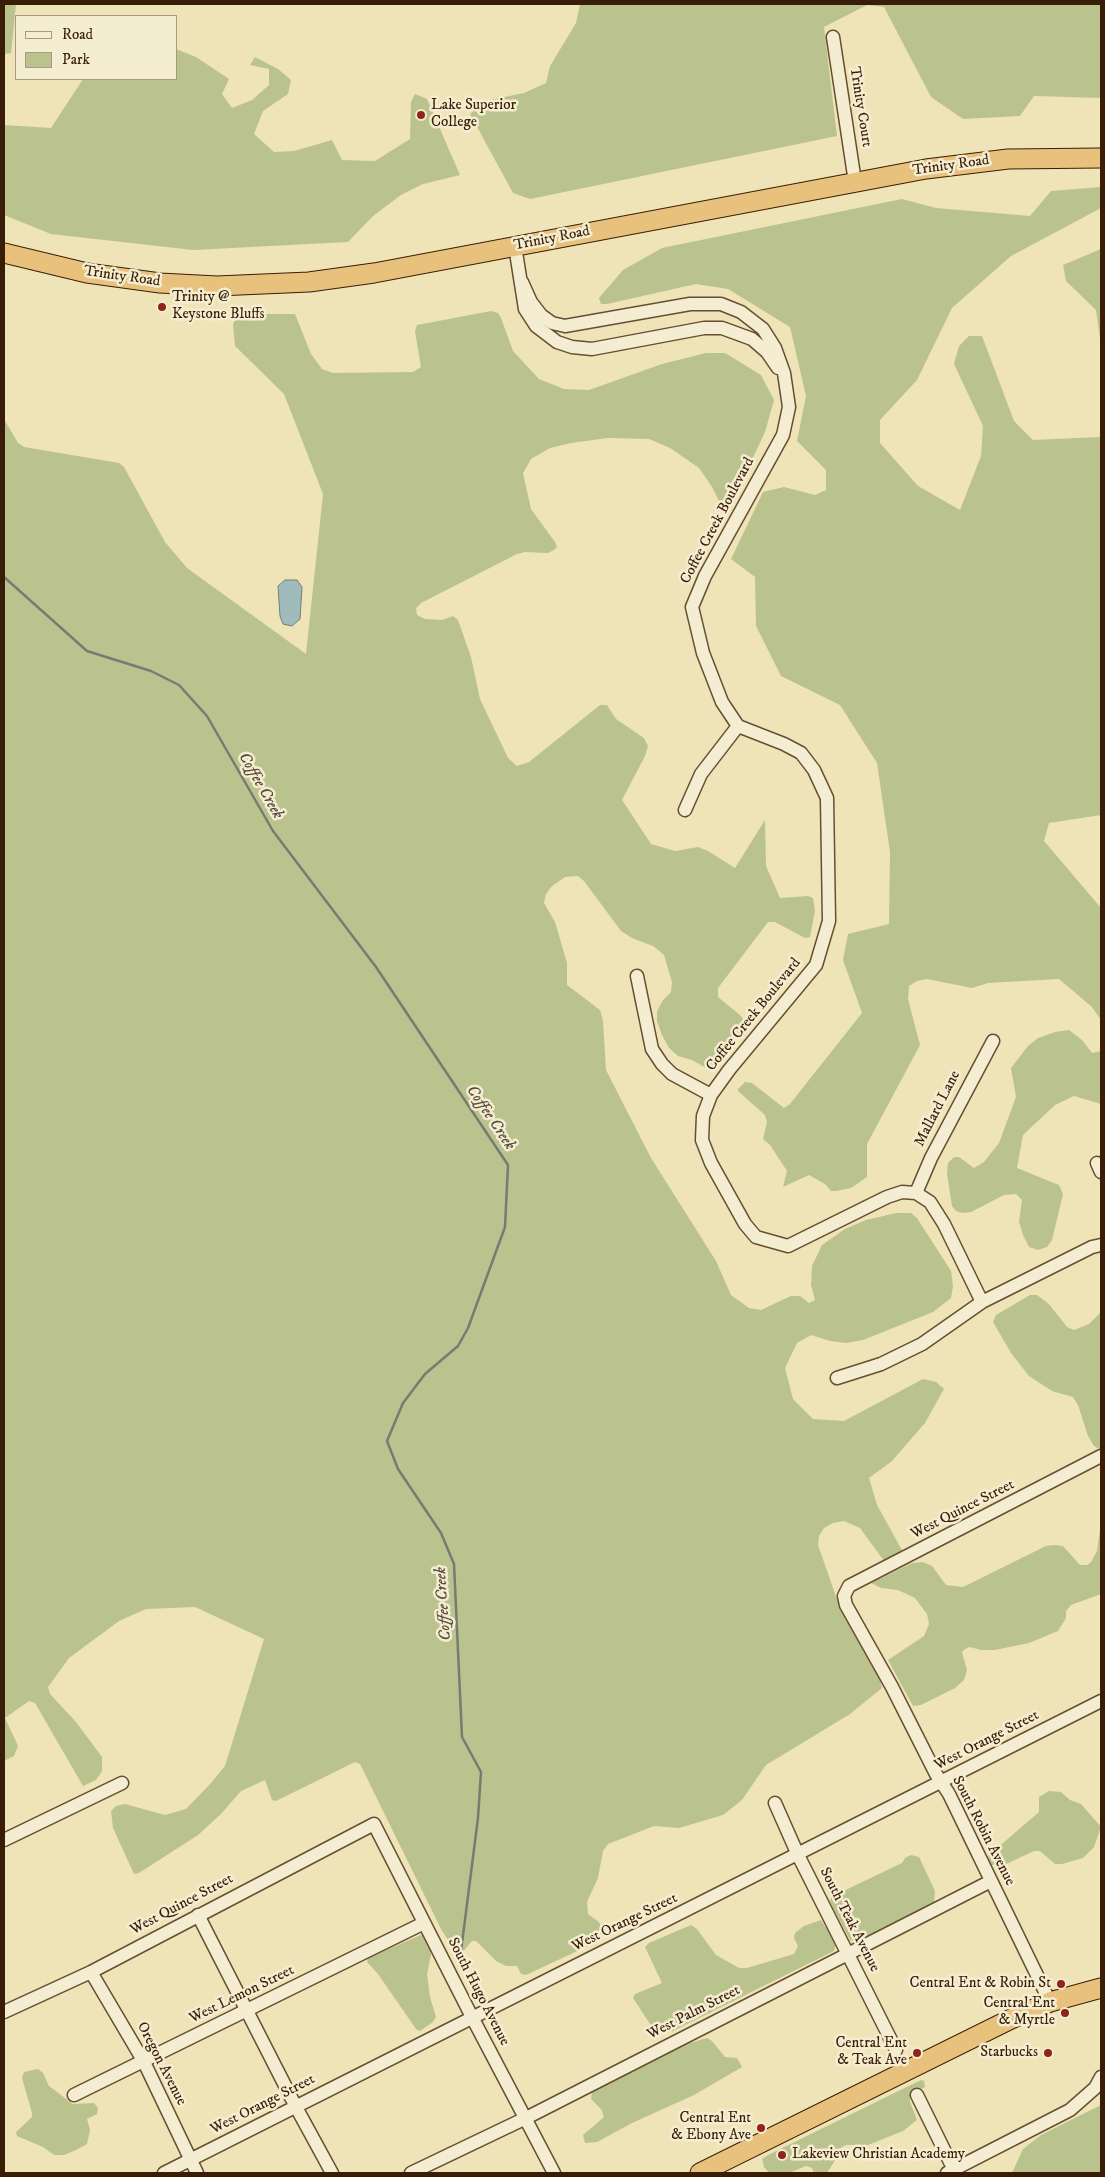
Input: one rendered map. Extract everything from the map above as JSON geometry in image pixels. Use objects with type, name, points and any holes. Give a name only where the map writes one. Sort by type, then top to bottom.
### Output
[{"type":"highway","name":"Trinity Road","points":[[4,253],[112,277],[186,285],[246,286],[341,278],[855,182],[984,161],[1101,158]]},
{"type":"highway","points":[[700,2173],[980,2033],[1050,2002],[1101,1988]]},
{"type":"street","name":"Trinity Court","points":[[833,37],[855,182]]},
{"type":"street","name":"Coffee Creek Boulevard","points":[[515,246],[522,282],[522,304],[528,315],[542,332],[564,345],[592,349],[704,328],[722,328],[741,334],[759,345],[772,359],[787,385]]},
{"type":"street","name":"Coffee Creek Boulevard","points":[[522,282],[531,302],[540,315],[552,323],[564,326],[701,302],[721,304],[750,317],[767,334],[779,357],[787,385],[789,407],[783,435],[705,576],[692,607],[702,653],[722,702],[738,726],[784,744],[801,753],[814,770],[827,798],[829,921],[816,965],[711,1095],[703,1116],[702,1140],[722,1186],[745,1224],[756,1237],[788,1246],[887,1197],[902,1192],[916,1193]]},
{"type":"street","points":[[685,810],[701,774],[738,726]]},
{"type":"street","points":[[637,976],[652,1049],[662,1064],[672,1074],[711,1095]]},
{"type":"street","name":"Mallard Lane","points":[[916,1193],[930,1158],[993,1040]]},
{"type":"street","points":[[916,1193],[930,1202],[944,1224],[982,1302]]},
{"type":"street","points":[[837,1378],[881,1364],[922,1344],[982,1302],[1101,1245]]},
{"type":"street","name":"West Quince Street","points":[[844,1596],[850,1586],[1101,1456]]},
{"type":"street","name":"South Robin Avenue","points":[[844,1596],[846,1605],[892,1687],[942,1783],[1050,2002]]},
{"type":"street","name":"West Orange Street","points":[[164,2173],[942,1783],[1101,1701]]},
{"type":"street","points":[[4,1840],[122,1783]]},
{"type":"street","name":"South Teak Avenue","points":[[775,1803],[798,1855],[896,2050]]},
{"type":"street","name":"West Quince Street","points":[[4,2012],[91,1972],[374,1824]]},
{"type":"street","name":"South Hugo Avenue","points":[[374,1824],[554,2173]]},
{"type":"street","name":"West Palm Street","points":[[412,2173],[526,2118],[991,1881]]},
{"type":"street","points":[[198,1915],[246,2012],[332,2173]]},
{"type":"street","name":"West Lemon Street","points":[[74,2095],[424,1923]]},
{"type":"street","name":"Oregon Avenue","points":[[91,1972],[144,2062],[197,2173]]},
{"type":"street","points":[[917,2095],[951,2172],[1057,2118],[1082,2101],[1099,2085]]},
{"type":"green space","points":[[4,4],[16,4],[11,53],[4,54]]},
{"type":"green space","points":[[580,4],[1101,4],[1101,98],[1034,96],[1020,116],[963,119],[931,97],[884,7],[867,5],[824,27],[837,136],[530,199],[513,193],[470,114],[485,101],[524,93],[546,83],[550,66],[576,23]]},
{"type":"green space","points":[[178,50],[196,57],[229,79],[222,94],[232,108],[252,100],[269,85],[269,69],[250,65],[255,57],[278,69],[291,80],[288,94],[263,111],[254,134],[274,152],[294,151],[332,140],[342,160],[375,161],[410,139],[411,102],[415,94],[427,99],[460,175],[423,184],[401,195],[373,216],[348,242],[193,250],[51,234],[4,215],[4,125],[51,128],[82,80],[178,80]]},
{"type":"green space","points":[[1101,187],[1101,208],[1011,256],[952,308],[917,380],[880,420],[880,443],[918,486],[960,510],[981,456],[983,426],[954,364],[959,346],[969,336],[982,336],[1014,421],[1033,440],[1101,437],[1101,815],[1049,823],[1044,841],[1101,908],[1101,1020],[1092,1007],[1059,979],[988,983],[972,988],[927,979],[917,981],[909,986],[908,999],[920,1045],[867,1144],[867,1177],[851,1188],[836,1191],[831,1191],[825,1184],[809,1175],[783,1187],[787,1171],[770,1145],[763,1139],[767,1122],[765,1115],[738,1089],[745,1082],[752,1083],[784,1108],[790,1104],[862,1013],[843,960],[848,934],[889,924],[890,852],[877,763],[840,705],[781,676],[756,626],[755,577],[731,559],[763,492],[784,487],[815,495],[826,490],[826,470],[797,441],[806,396],[790,327],[728,289],[696,284],[607,304],[601,304],[599,298],[623,270],[662,248],[902,199],[936,208],[1030,216],[1051,191]]},
{"type":"green space","points":[[1101,249],[1101,345],[1096,310],[1066,281],[1063,265]]},
{"type":"green space","points":[[491,311],[498,313],[501,318],[513,351],[539,379],[564,389],[589,390],[662,364],[706,353],[725,353],[761,375],[774,400],[765,432],[735,496],[727,506],[720,503],[699,468],[670,448],[649,439],[608,438],[571,443],[550,448],[531,459],[523,473],[531,509],[557,547],[548,553],[525,552],[517,554],[421,603],[416,608],[417,615],[425,619],[442,620],[453,616],[458,620],[471,657],[480,699],[508,758],[517,766],[529,762],[600,705],[607,705],[616,719],[644,738],[648,746],[645,756],[622,800],[651,844],[675,851],[698,847],[735,868],[765,820],[766,866],[780,898],[808,896],[813,898],[815,911],[810,937],[805,938],[775,922],[768,922],[718,988],[718,997],[741,1016],[746,1024],[714,1068],[706,1068],[692,1060],[678,1056],[669,1048],[662,1035],[657,1021],[657,1011],[663,1000],[671,992],[672,982],[664,955],[653,946],[632,938],[621,931],[584,881],[578,876],[565,877],[552,886],[546,894],[544,903],[555,922],[567,963],[567,985],[600,1010],[603,1021],[606,1070],[651,1158],[716,1261],[731,1295],[749,1308],[761,1310],[791,1296],[800,1296],[809,1303],[815,1300],[811,1285],[812,1266],[822,1245],[845,1229],[866,1220],[896,1213],[911,1213],[917,1218],[951,1271],[953,1287],[951,1298],[933,1312],[863,1340],[846,1343],[830,1341],[811,1335],[797,1343],[785,1368],[793,1399],[813,1419],[844,1421],[923,1379],[936,1382],[944,1389],[925,1423],[892,1461],[869,1478],[877,1505],[903,1552],[888,1562],[884,1561],[860,1528],[844,1521],[833,1523],[824,1528],[819,1536],[818,1545],[841,1611],[880,1680],[882,1688],[850,1714],[766,1765],[742,1800],[723,1815],[679,1828],[654,1826],[608,1844],[603,1851],[598,1878],[587,1902],[588,1914],[599,1922],[603,1932],[598,1939],[588,1946],[526,1975],[521,1974],[517,1966],[506,1966],[496,1961],[476,1941],[472,1941],[461,1954],[453,1948],[441,1929],[360,1764],[355,1762],[276,1801],[272,1800],[265,1780],[241,1791],[221,1814],[198,1835],[139,1873],[134,1874],[113,1828],[111,1811],[116,1806],[125,1804],[165,1815],[186,1809],[211,1783],[225,1766],[264,1639],[195,1607],[146,1609],[119,1621],[69,1658],[48,1687],[50,1694],[76,1722],[102,1757],[102,1771],[96,1780],[83,1786],[35,1703],[29,1701],[5,1718],[18,1746],[14,1756],[4,1761],[4,419],[18,443],[24,447],[119,463],[124,467],[165,542],[187,568],[306,654],[323,494],[284,394],[235,346],[233,324],[236,318],[240,314],[295,314],[311,354],[322,369],[333,373],[413,372],[421,367],[415,331],[417,325]]},
{"type":"green space","points":[[1069,1030],[1082,1040],[1092,1053],[1101,1051],[1101,1104],[1074,1096],[1055,1105],[1023,1135],[1017,1168],[1059,1185],[1063,1194],[1052,1240],[1047,1247],[1038,1250],[1029,1247],[1023,1235],[1019,1222],[1022,1200],[1016,1194],[1004,1195],[971,1212],[962,1213],[956,1211],[952,1206],[947,1174],[948,1163],[954,1157],[959,1157],[974,1168],[984,1162],[999,1143],[1016,1097],[1011,1068],[1028,1046],[1038,1038],[1055,1032]]},
{"type":"green space","points":[[1030,1295],[1037,1295],[1049,1304],[1067,1327],[1074,1330],[1089,1324],[1101,1312],[1101,1450],[1094,1446],[1088,1436],[1078,1405],[1073,1397],[1052,1391],[1029,1376],[1011,1353],[993,1322],[996,1315]]},
{"type":"green space","points":[[1101,1523],[1101,1594],[1071,1605],[1066,1611],[1066,1618],[1058,1631],[1029,1643],[995,1650],[981,1650],[970,1647],[965,1649],[962,1652],[967,1670],[964,1680],[955,1688],[921,1705],[913,1706],[888,1660],[924,1636],[929,1624],[927,1614],[915,1598],[898,1590],[881,1588],[871,1583],[912,1563],[923,1562],[932,1566],[946,1585],[963,1587],[1046,1546],[1055,1545],[1063,1546],[1080,1565],[1087,1565],[1091,1562],[1097,1551]]},
{"type":"green space","points":[[1049,1791],[1061,1792],[1070,1800],[1081,1804],[1101,1827],[1094,1847],[1083,1858],[1062,1864],[1055,1864],[1040,1851],[1034,1851],[1004,1865],[991,1865],[988,1856],[1039,1812],[1039,1797]]},
{"type":"green space","points":[[911,1855],[919,1857],[935,1891],[934,1902],[857,1942],[850,1940],[833,1908],[830,1901],[831,1897],[902,1863],[905,1858]]},
{"type":"green space","points":[[821,1920],[836,1943],[834,1951],[673,2031],[665,2033],[652,2027],[633,1998],[635,1994],[662,1983],[645,1947],[649,1943],[691,1925],[697,1929],[716,1955],[739,1968],[747,1968],[794,1954],[798,1946],[794,1938],[795,1933],[804,1926]]},
{"type":"green space","points":[[423,1934],[427,1938],[430,1948],[431,1955],[427,1974],[430,1997],[436,2017],[433,2022],[420,2031],[416,2029],[378,1974],[367,1962],[368,1958]]},
{"type":"green space","points":[[707,2038],[712,2041],[725,2057],[737,2058],[742,2067],[694,2095],[632,2123],[597,2142],[585,2143],[583,2135],[604,2117],[601,2109],[591,2099],[592,2092],[600,2085],[683,2045]]},
{"type":"green space","points":[[38,2069],[43,2073],[49,2086],[73,2104],[94,2103],[98,2108],[97,2114],[87,2119],[90,2130],[87,2144],[64,2155],[54,2155],[43,2147],[17,2136],[16,2132],[32,2117],[22,2078],[24,2072]]},
{"type":"green space","points":[[921,2080],[924,2081],[925,2087],[910,2095],[910,2102],[917,2120],[903,2131],[868,2145],[846,2145],[838,2149],[837,2157],[827,2173],[814,2173],[812,2168],[806,2166],[789,2173],[769,2173],[764,2167],[762,2159],[768,2155]]},
{"type":"green space","points":[[1101,2105],[1101,2173],[1012,2173],[1023,2149],[1041,2135]]},
{"type":"water","points":[[285,580],[297,580],[302,587],[300,619],[292,626],[283,624],[280,616],[278,586]]},
{"type":"waterway","name":"Coffee Creek","points":[[4,577],[87,651],[151,671],[179,685],[207,716],[273,831],[376,967],[508,1165],[505,1227],[468,1328],[458,1346],[425,1374],[403,1403],[387,1441],[398,1469],[441,1533],[454,1564],[462,1737],[481,1772],[478,1818],[461,1951]]},
{"type":"place","name":"Lake Superior College","points":[[421,115]]},
{"type":"place","name":"Trinity @ Keystone Bluffs","points":[[162,307]]},
{"type":"place","name":"Central Ent & Robin St","points":[[1061,1984]]},
{"type":"place","name":"Central Ent & Myrtle","points":[[1065,2013]]},
{"type":"place","name":"Central Ent & Teak Ave","points":[[917,2053]]},
{"type":"place","name":"Starbucks","points":[[1048,2053]]},
{"type":"place","name":"Central Ent & Ebony Ave","points":[[761,2128]]},
{"type":"place","name":"Lakeview Christian Academy","points":[[782,2155]]}]
